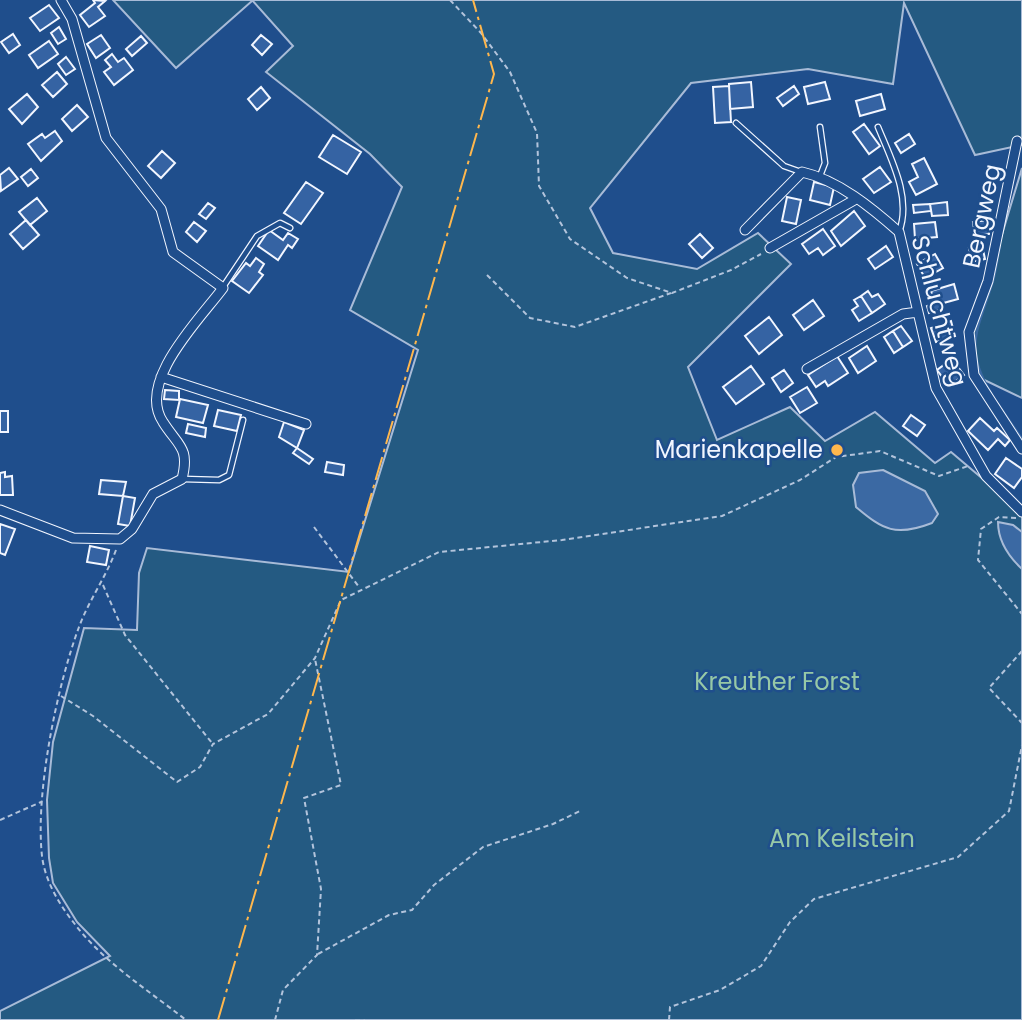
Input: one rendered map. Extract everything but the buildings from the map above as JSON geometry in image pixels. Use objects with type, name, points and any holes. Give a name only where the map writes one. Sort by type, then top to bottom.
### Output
[{"type":"street","points":[[0,510],[73,538],[120,539],[128,534],[153,494],[182,479],[186,461],[184,450],[163,422],[155,402],[167,363],[223,288],[173,252],[161,209],[106,138],[72,19],[61,0]]},
{"type":"street","name":"Bergweg","points":[[1017,141],[988,281],[969,332],[974,375],[1022,449]]},
{"type":"street","points":[[745,230],[802,172]]},
{"type":"street","name":"Schluchtweg","points":[[802,172],[820,176],[899,232],[936,388],[986,476],[1022,513]]},
{"type":"street","points":[[770,248],[856,199]]},
{"type":"street","points":[[807,369],[903,314],[918,312]]},
{"type":"street","points":[[161,377],[306,424]]},
{"type":"lane","points":[[736,123],[784,166],[802,172]]},
{"type":"lane","points":[[820,127],[825,163],[820,176]]},
{"type":"lane","points":[[878,127],[898,177],[905,217],[899,232]]},
{"type":"lane","points":[[223,288],[257,236],[280,223],[290,228]]},
{"type":"lane","points":[[182,479],[219,480],[229,475],[243,420]]},
{"type":"path","points":[[450,0],[481,33],[510,72],[537,133],[539,186],[570,239],[627,278],[672,293]]},
{"type":"path","points":[[487,275],[530,318],[575,327],[731,270],[770,248]]},
{"type":"path","points":[[61,696],[93,716],[177,782],[200,767],[213,744],[268,714],[314,658],[341,600],[360,588],[439,552],[562,540],[722,516],[800,480],[836,457],[880,452],[939,476],[979,463]]},
{"type":"path","points":[[1022,513],[1015,519],[999,517],[981,529],[978,560],[1022,614]]},
{"type":"path","points":[[314,527],[360,588]]},
{"type":"path","points":[[120,539],[79,626],[49,743],[42,802],[42,858],[52,890],[74,924],[113,964],[186,1020]]},
{"type":"path","points":[[102,582],[125,635],[213,744]]},
{"type":"path","points":[[1022,651],[989,688],[1022,723]]},
{"type":"path","points":[[314,658],[341,785],[304,798],[321,889],[317,955]]},
{"type":"path","points":[[669,1020],[670,1007],[720,990],[761,966],[790,922],[814,900],[958,857],[1009,811],[1022,744]]},
{"type":"path","points":[[0,820],[42,802]]},
{"type":"path","points":[[275,1020],[283,990],[317,955],[389,915],[412,910],[434,885],[483,847],[553,824],[582,810]]},
{"type":"path","points":[[355,1020],[365,1020]]},
{"type":"green space","points":[[113,0],[251,0],[252,1],[176,68]]},
{"type":"green space","name":"Kreuther Forst","points":[[252,0],[1022,0],[1022,145],[975,155],[904,3],[893,84],[808,69],[691,83],[590,208],[613,253],[697,269],[758,233],[791,264],[688,367],[717,440],[790,407],[825,441],[875,412],[935,463],[951,452],[1022,512],[1022,1020],[0,1020],[0,1011],[110,956],[77,922],[53,883],[49,858],[47,800],[53,742],[84,628],[137,630],[139,573],[147,548],[349,572],[418,350],[350,310],[402,187],[370,154],[266,72],[293,46]]},
{"type":"green space","points":[[1022,168],[1022,398],[974,375],[969,332],[988,281]]},
{"type":"shaded area","points":[[883,470],[925,491],[938,514],[932,523],[909,530],[891,529],[874,521],[856,507],[853,485],[859,473]]},
{"type":"shaded area","points":[[998,522],[1013,525],[1022,532],[1022,569],[1005,548]]},
{"type":"waterway","points":[[991,393],[982,377],[975,351],[978,326],[1000,246]]},
{"type":"waterway","points":[[998,404],[1022,439]]},
{"type":"power","points":[[218,1020],[494,74],[473,0]]},
{"type":"place","name":"Marienkapelle","points":[[837,450]]},
{"type":"park label","name":"Am Keilstein","points":[[842,839]]}]
